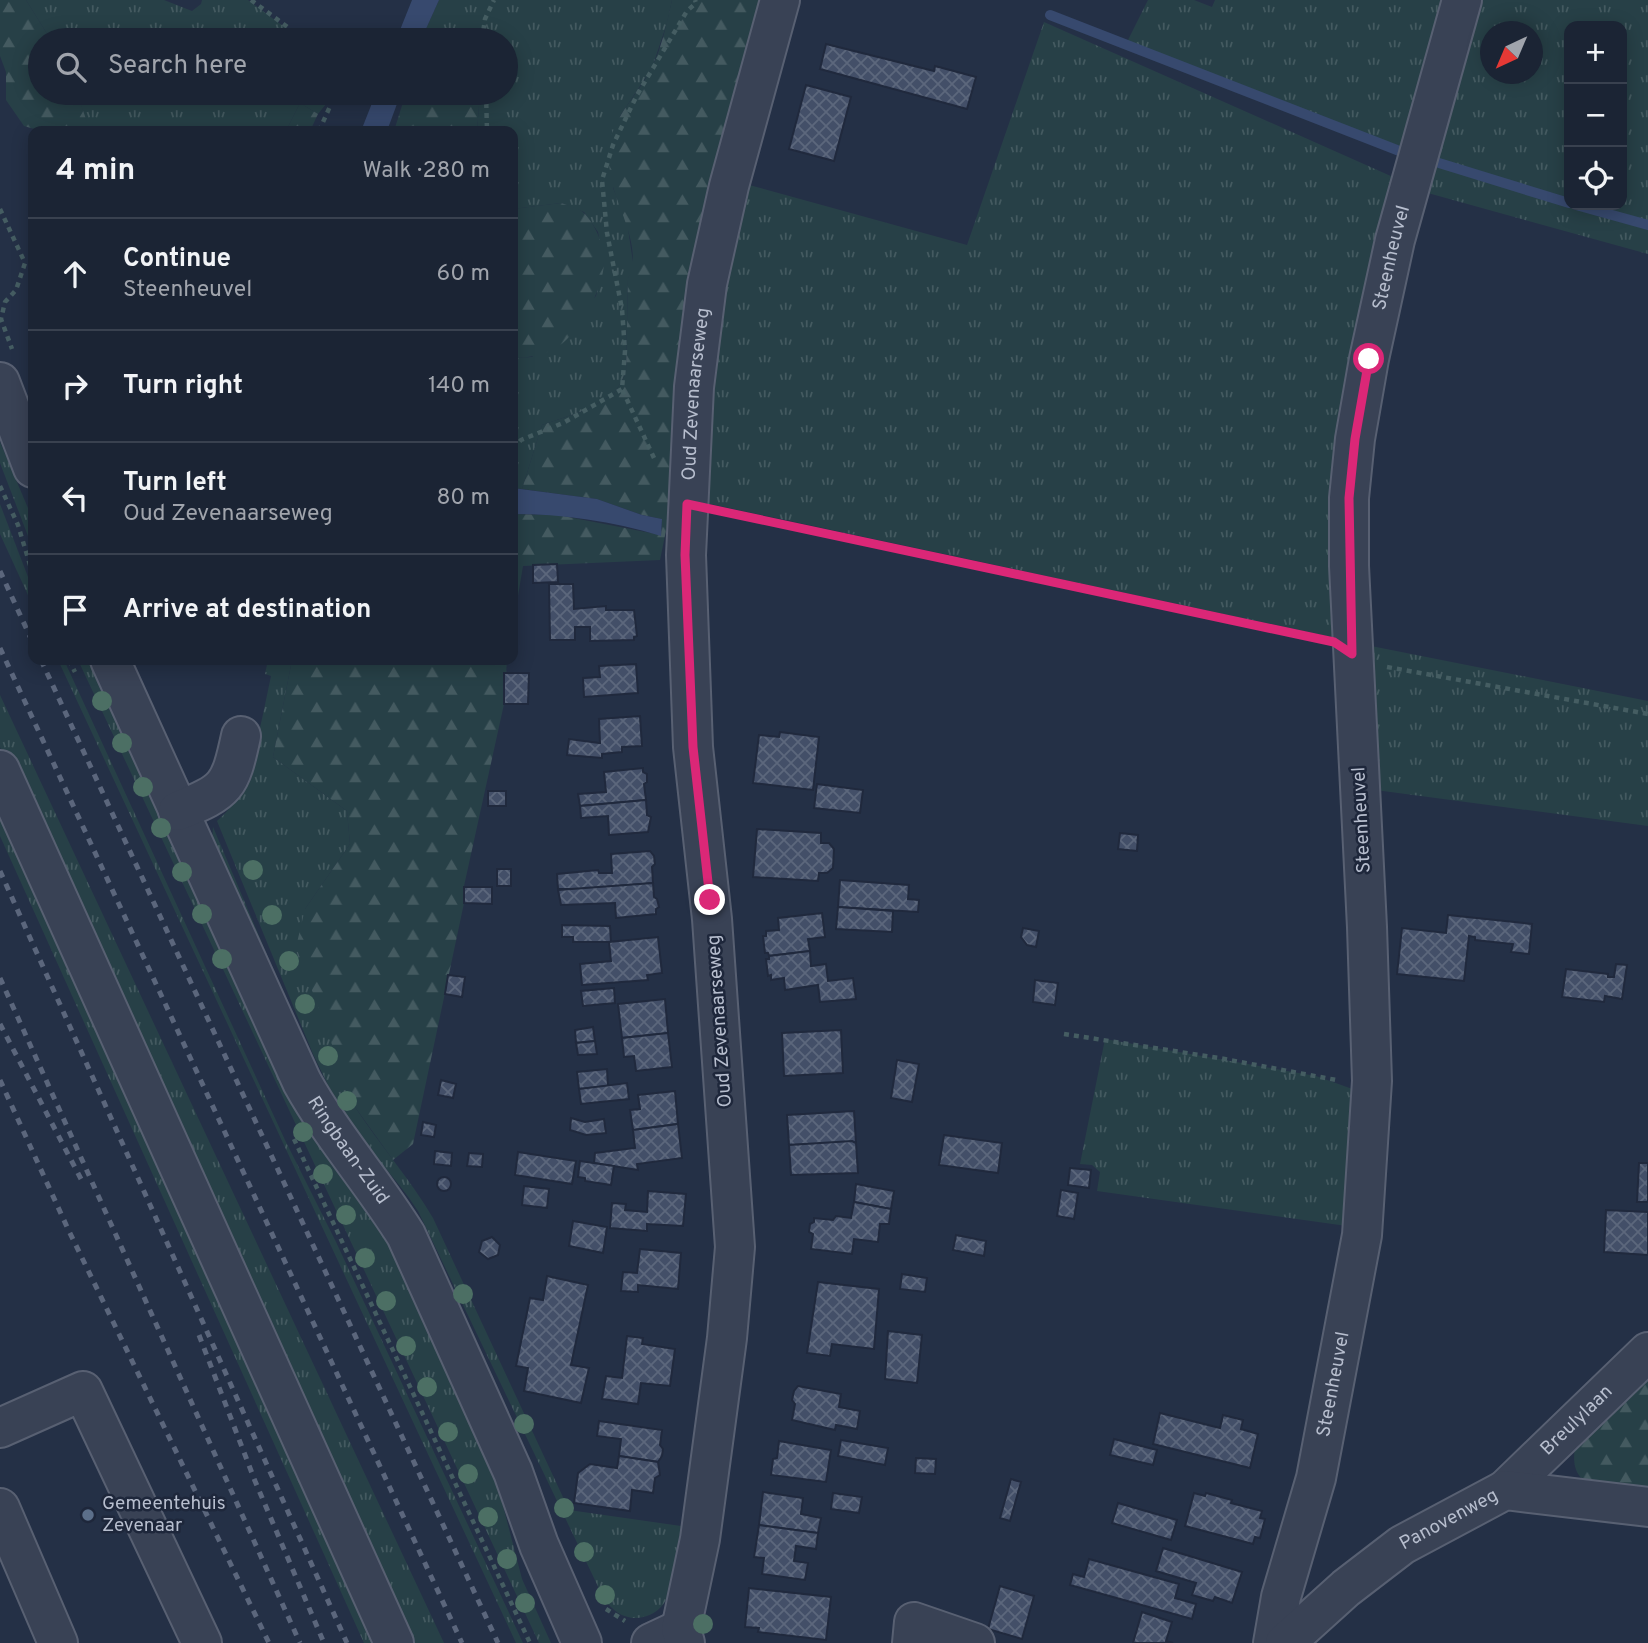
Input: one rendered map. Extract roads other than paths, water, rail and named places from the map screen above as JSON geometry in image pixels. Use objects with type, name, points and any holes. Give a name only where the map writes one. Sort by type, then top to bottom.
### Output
[{"type":"street","name":"Oud Zevenaarseweg","points":[[672,1639],[700,1539],[728,1324],[735,1247],[712,919],[693,747],[685,555],[694,387],[707,284],[729,186],[780,0]]},
{"type":"street","name":"Steenheuvel","points":[[1273,1643],[1281,1597],[1316,1478],[1362,1235],[1372,1087],[1367,927],[1352,654],[1349,498],[1355,439],[1395,240],[1462,0]]},
{"type":"street","points":[[8,370],[28,448]]},
{"type":"street","name":"Ringbaan-Zuid","points":[[93,666],[178,811],[302,1082],[321,1116],[384,1200],[405,1235],[513,1472],[539,1545],[582,1643]]},
{"type":"street","points":[[178,811],[218,793],[229,781],[241,736]]},
{"type":"street","points":[[0,770],[394,1643]]},
{"type":"street","name":"Breulylaan","points":[[1504,1490],[1648,1352]]},
{"type":"street","points":[[0,1428],[83,1391],[202,1643]]},
{"type":"street","name":"Panovenweg","points":[[1285,1643],[1346,1588],[1402,1545],[1504,1490],[1648,1507]]},
{"type":"street","points":[[0,1508],[58,1643]]},
{"type":"street","points":[[912,1643],[914,1622],[975,1643]]},
{"type":"water","points":[[412,0],[439,0],[426,28],[401,28]]},
{"type":"water","points":[[371,105],[397,105],[389,126],[363,126]]},
{"type":"water","points":[[518,489],[597,499],[662,519],[661,536],[625,526],[550,515],[518,514]]},
{"type":"waterway","points":[[1050,15],[1402,152]]},
{"type":"waterway","points":[[1439,163],[1564,201]]},
{"type":"waterway","points":[[1594,210],[1648,225]]},
{"type":"railway","points":[[0,571],[28,632]]},
{"type":"railway","points":[[0,648],[462,1643]]},
{"type":"railway","points":[[43,665],[498,1643]]},
{"type":"railway","points":[[0,871],[347,1643]]},
{"type":"railway","points":[[0,978],[300,1643]]},
{"type":"railway","points":[[0,1024],[81,1179]]},
{"type":"railway","points":[[0,1080],[68,1229],[269,1643]]},
{"type":"railway","points":[[199,1335],[255,1481],[324,1643]]},
{"type":"place","name":"Gemeentehuis Zevenaar","points":[[88,1515]]}]
